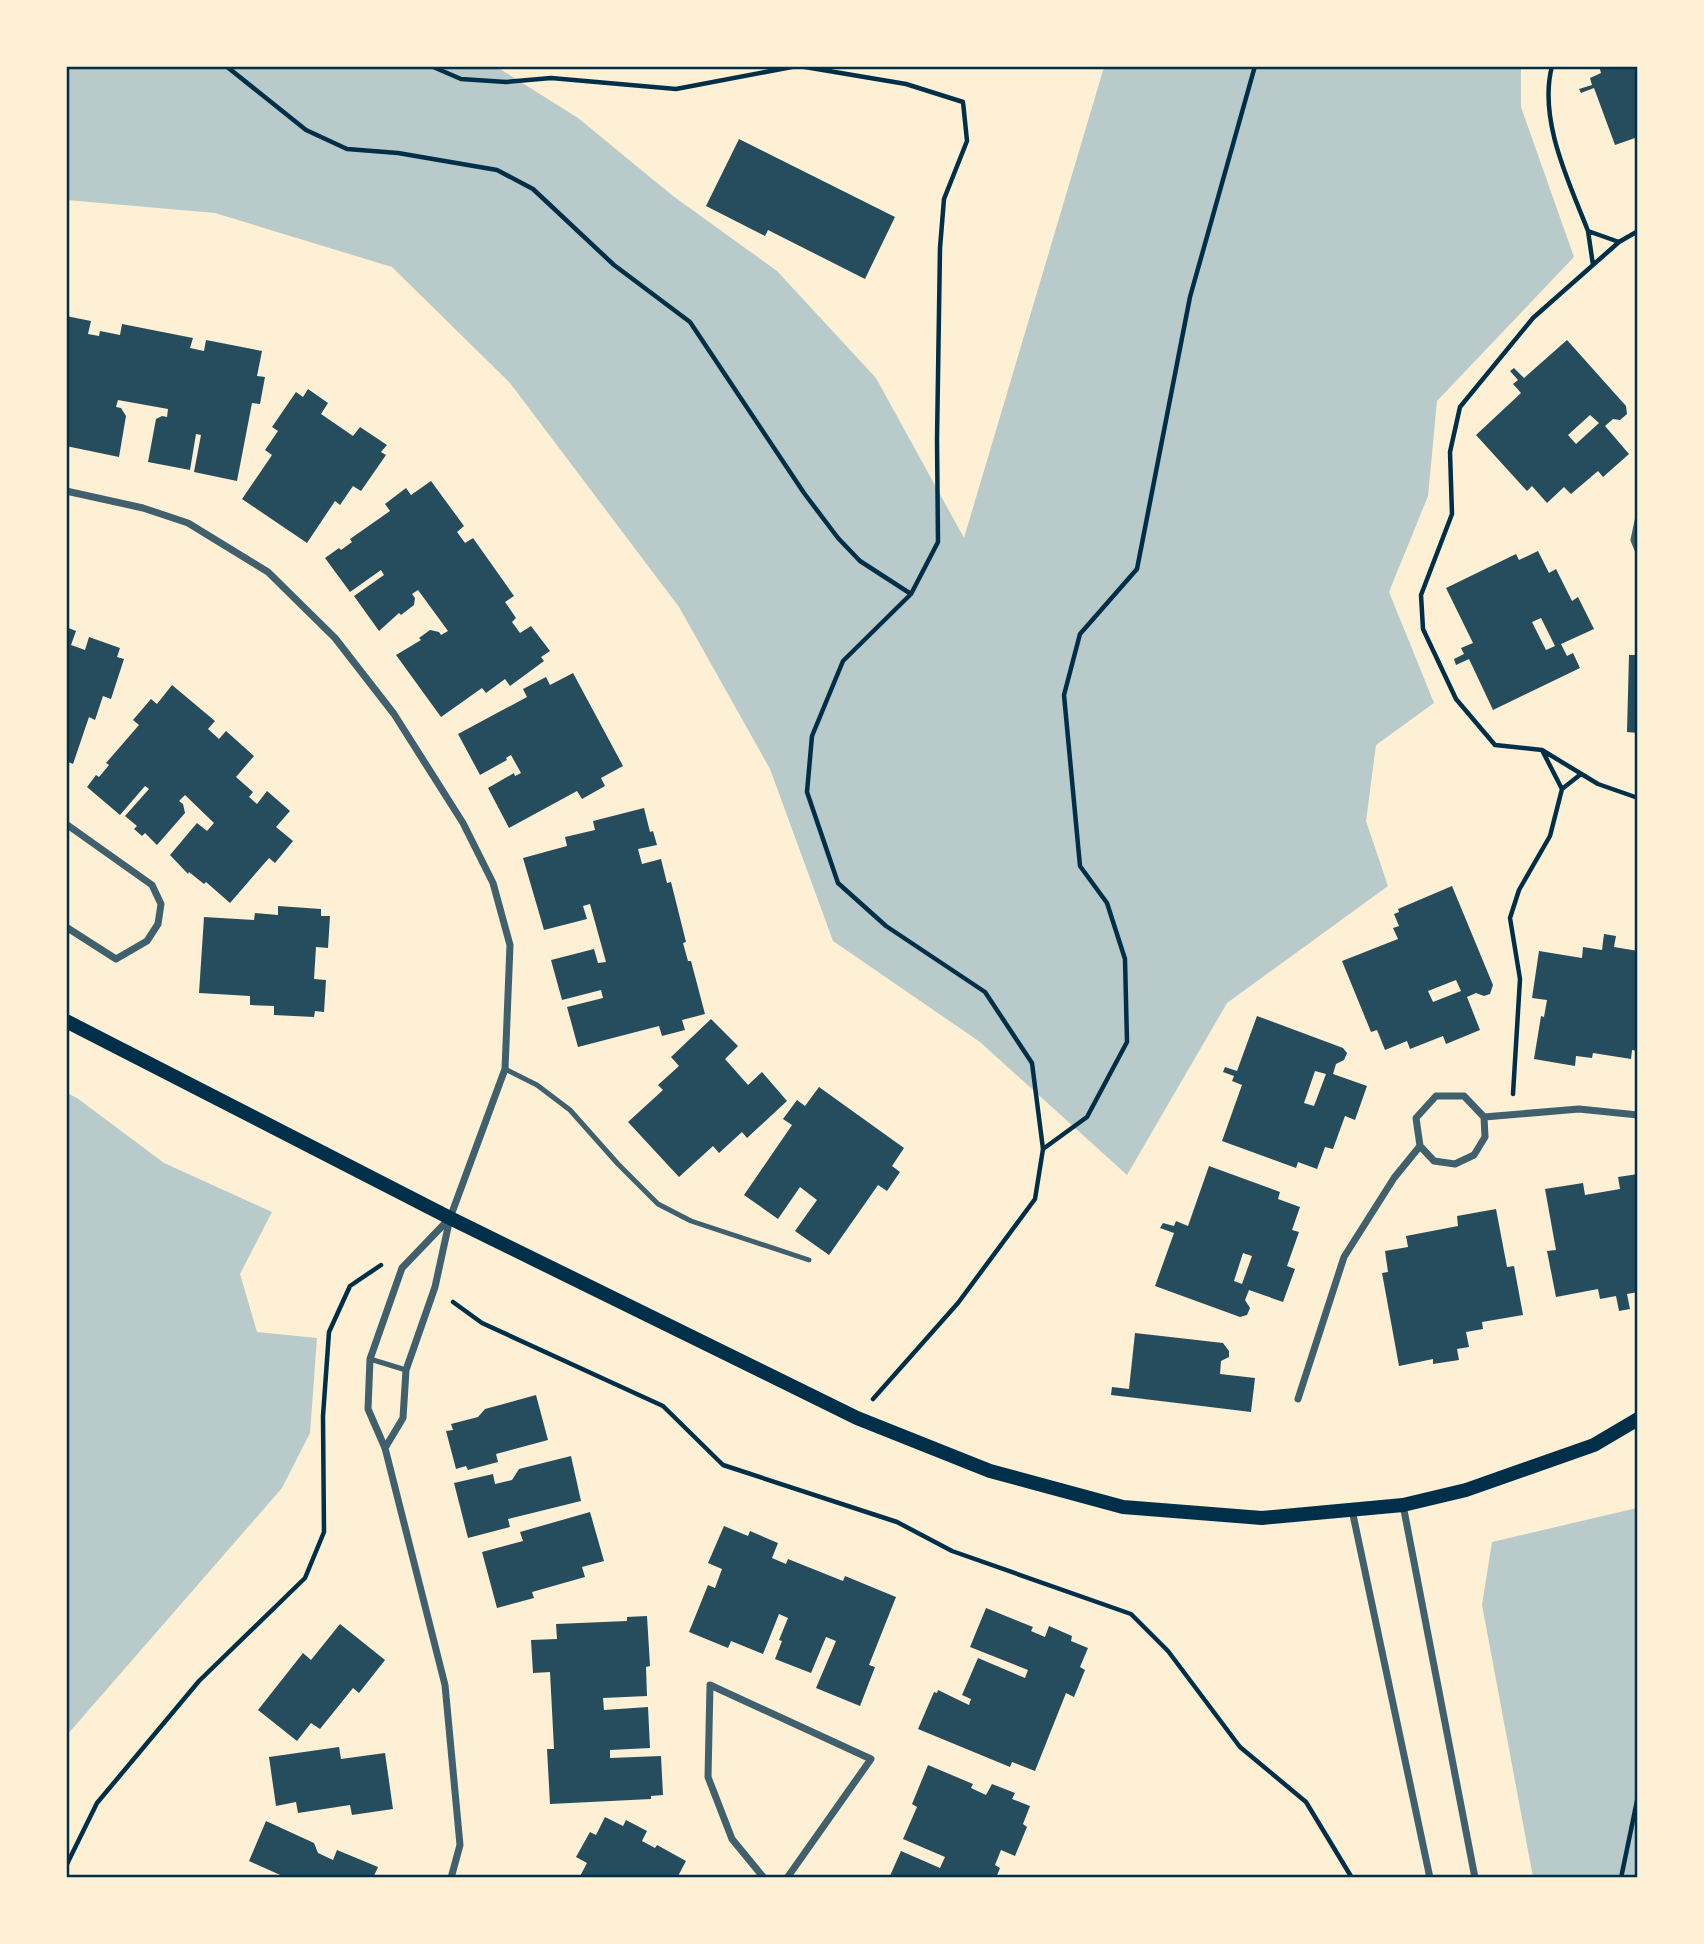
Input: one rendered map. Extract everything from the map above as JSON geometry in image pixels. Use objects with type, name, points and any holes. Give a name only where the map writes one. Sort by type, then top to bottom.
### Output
[{"type":"main road","points":[[66,1021],[450,1218],[857,1418],[990,1471],[1123,1507],[1262,1518],[1403,1505],[1466,1490],[1594,1445],[1637,1419]]},
{"type":"street","points":[[66,491],[142,508],[188,523],[268,572],[335,638],[394,713],[463,823],[494,883],[510,945],[505,1069],[450,1218],[435,1287],[406,1370],[403,1418],[385,1448]]},
{"type":"street","points":[[1637,521],[1634,540],[1637,550]]},
{"type":"street","points":[[66,824],[152,885],[161,904],[158,924],[147,941],[116,959],[66,927]]},
{"type":"street","points":[[1436,1096],[1464,1096],[1484,1117],[1485,1138],[1474,1155],[1465,1160],[1455,1164],[1434,1161],[1420,1146],[1416,1118],[1436,1096]]},
{"type":"street","points":[[1484,1117],[1579,1109],[1637,1115]]},
{"type":"street","points":[[1298,1399],[1344,1257],[1394,1178],[1420,1146]]},
{"type":"street","points":[[450,1218],[402,1268],[370,1359],[368,1409],[385,1448],[445,1685],[460,1845],[451,1878]]},
{"type":"street","points":[[1403,1505],[1475,1878]]},
{"type":"street","points":[[1352,1510],[1430,1878]]},
{"type":"street","points":[[764,1878],[732,1839],[708,1777],[710,1685],[871,1759],[787,1878]]},
{"type":"lane","points":[[505,1069],[537,1085],[570,1111],[658,1204],[691,1221],[809,1260]]},
{"type":"lane","points":[[370,1359],[406,1370]]},
{"type":"path","points":[[226,66],[306,130],[347,149],[398,153],[497,170],[533,188],[614,265],[690,322],[804,493],[838,538],[860,561],[911,594]]},
{"type":"path","points":[[431,66],[461,79],[506,82],[551,78],[676,89],[798,66],[906,84],[963,102],[967,141],[944,199],[940,248],[938,542],[911,594],[843,661],[812,736],[807,792],[838,883],[886,926],[985,992],[1032,1062],[1043,1149],[1034,1199],[958,1303],[857,1418]]},
{"type":"path","points":[[1043,1149],[1087,1117],[1127,1042],[1125,959],[1107,903],[1080,866],[1064,695],[1080,634],[1137,569],[1190,297],[1255,66]]},
{"type":"path","points":[[1552,66],[1547,86],[1556,149],[1588,231],[1593,265]]},
{"type":"path","points":[[1588,231],[1619,242]]},
{"type":"path","points":[[1637,231],[1619,242],[1533,318],[1460,407],[1450,452],[1451,514],[1421,594],[1423,629],[1456,699],[1495,745],[1542,750],[1598,784],[1637,798]]},
{"type":"path","points":[[1542,750],[1562,789]]},
{"type":"path","points":[[1512,1116],[1520,979],[1510,918],[1519,890],[1550,836],[1562,789],[1581,774]]},
{"type":"path","points":[[66,1866],[97,1803],[199,1681],[305,1578],[324,1532],[323,1416],[329,1332],[349,1286],[379,1264],[402,1268]]},
{"type":"path","points":[[435,1287],[481,1323],[663,1406],[723,1465],[897,1522],[952,1551],[1131,1614],[1168,1651],[1240,1747],[1306,1802],[1352,1878]]},
{"type":"path","points":[[1621,1878],[1637,1796]]},
{"type":"shaded area","points":[[66,67],[497,67],[578,118],[673,196],[777,271],[876,378],[964,538],[1104,67],[1521,67],[1521,107],[1574,257],[1437,401],[1428,496],[1389,592],[1434,703],[1376,745],[1366,821],[1388,886],[1227,1003],[1127,1175],[980,1042],[833,941],[770,769],[679,607],[510,383],[392,267],[215,213],[67,200]]},
{"type":"shaded area","points":[[67,1093],[164,1163],[272,1212],[240,1274],[257,1332],[317,1338],[310,1433],[282,1488],[67,1735]]},
{"type":"shaded area","points":[[1637,1508],[1637,1877],[1533,1877],[1482,1605],[1492,1542]]},
{"type":"building","points":[[1599,66],[1638,66],[1638,137],[1615,145],[1594,88],[1581,93],[1579,89],[1592,85],[1590,78],[1601,73]]},
{"type":"building","points":[[739,139],[895,217],[865,279],[768,230],[765,236],[706,206]]},
{"type":"building","points":[[66,316],[91,321],[88,334],[99,336],[100,331],[120,335],[122,324],[193,338],[190,348],[204,351],[206,340],[262,351],[257,376],[265,377],[260,404],[252,403],[237,481],[194,472],[201,435],[196,434],[190,470],[148,462],[156,419],[167,417],[168,409],[118,400],[116,407],[121,408],[126,416],[119,457],[66,446]]},
{"type":"building","points":[[1567,340],[1626,406],[1627,414],[1620,420],[1613,419],[1605,426],[1629,454],[1603,477],[1598,471],[1571,494],[1564,487],[1547,503],[1532,486],[1527,491],[1476,435],[1521,393],[1513,384],[1518,380],[1510,371],[1514,368],[1524,378]],"holes":[[[1590,415],[1599,423],[1576,444],[1568,435]]]},
{"type":"building","points":[[308,389],[328,403],[321,414],[353,436],[360,427],[387,445],[381,452],[386,455],[361,491],[353,486],[340,505],[335,501],[307,543],[242,499],[272,455],[265,450],[278,431],[272,427],[296,392],[303,397]]},
{"type":"building","points":[[431,481],[464,526],[457,532],[465,543],[473,538],[514,596],[505,602],[516,618],[512,622],[520,633],[531,626],[550,651],[541,657],[544,661],[510,686],[505,679],[486,693],[482,688],[441,717],[396,655],[421,640],[419,638],[430,630],[441,635],[448,631],[418,590],[412,594],[415,598],[414,605],[401,615],[399,613],[379,631],[354,596],[384,575],[381,570],[350,592],[325,558],[339,548],[341,550],[352,542],[350,539],[390,511],[385,504],[406,488],[411,495]]},
{"type":"building","points":[[1538,551],[1549,573],[1556,569],[1572,601],[1578,597],[1594,629],[1561,644],[1567,656],[1573,653],[1580,668],[1493,710],[1469,659],[1456,665],[1454,659],[1464,654],[1461,648],[1473,643],[1446,588],[1516,554],[1519,560]],"holes":[[[1541,618],[1555,646],[1546,650],[1532,622]]]},
{"type":"building","points":[[66,627],[76,631],[71,645],[85,650],[89,637],[120,648],[117,657],[124,659],[111,699],[103,696],[95,720],[89,717],[73,764],[66,761]]},
{"type":"building","points":[[1629,655],[1638,655],[1638,733],[1627,732]]},
{"type":"building","points":[[573,673],[623,766],[601,778],[605,786],[582,799],[577,791],[509,828],[488,788],[514,773],[515,776],[521,773],[511,755],[480,775],[458,734],[527,697],[523,689],[546,677],[550,685]]},
{"type":"building","points":[[172,685],[215,721],[208,729],[219,739],[226,731],[254,756],[236,777],[253,792],[249,797],[257,804],[267,791],[290,811],[276,827],[293,841],[275,863],[269,858],[230,903],[206,882],[204,884],[189,872],[188,874],[170,855],[197,823],[207,831],[214,823],[185,795],[179,801],[183,804],[185,813],[157,845],[145,833],[142,836],[134,829],[137,826],[125,816],[149,789],[145,786],[120,815],[87,787],[96,775],[99,777],[109,765],[106,763],[139,725],[133,720],[151,699],[157,704]]},
{"type":"building","points":[[644,808],[650,832],[653,831],[657,845],[638,849],[642,864],[661,859],[667,883],[671,882],[686,942],[683,943],[688,961],[691,961],[705,1014],[682,1020],[685,1030],[662,1036],[659,1026],[578,1047],[567,1007],[603,998],[601,990],[562,1000],[551,960],[594,949],[598,963],[606,962],[590,904],[583,906],[587,919],[544,930],[523,858],[567,846],[565,837],[595,830],[593,821]]},
{"type":"building","points":[[1452,886],[1493,985],[1490,994],[1484,996],[1476,993],[1467,997],[1480,1030],[1446,1044],[1443,1036],[1410,1049],[1407,1041],[1385,1050],[1377,1030],[1371,1032],[1342,961],[1398,939],[1393,928],[1399,926],[1394,914],[1399,912],[1398,909]],"holes":[[[1456,980],[1461,991],[1433,1002],[1428,991]]]},
{"type":"building","points":[[278,906],[321,909],[321,916],[330,916],[328,948],[316,947],[314,979],[326,980],[324,1012],[315,1011],[314,1017],[274,1015],[274,1006],[250,1005],[250,996],[199,993],[204,917],[254,920],[255,913],[278,915]]},
{"type":"building","points":[[1604,934],[1616,936],[1614,947],[1638,951],[1638,1051],[1632,1050],[1631,1059],[1593,1053],[1592,1058],[1576,1056],[1575,1066],[1534,1059],[1541,1016],[1544,1017],[1547,1000],[1532,998],[1539,951],[1582,958],[1583,947],[1602,950]]},
{"type":"building","points":[[1257,1016],[1343,1048],[1347,1053],[1344,1060],[1336,1064],[1333,1074],[1367,1086],[1355,1120],[1345,1116],[1333,1149],[1325,1147],[1317,1169],[1298,1162],[1296,1168],[1222,1141],[1242,1085],[1232,1081],[1234,1076],[1223,1072],[1225,1067],[1237,1071]],"holes":[[[1315,1071],[1326,1074],[1314,1106],[1304,1103]]]},
{"type":"building","points":[[711,1019],[738,1046],[725,1059],[748,1085],[762,1072],[787,1101],[747,1138],[742,1132],[719,1153],[713,1146],[679,1177],[628,1122],[663,1090],[658,1085],[679,1066],[671,1057]]},
{"type":"building","points":[[819,1087],[904,1148],[892,1166],[900,1172],[887,1191],[878,1185],[829,1255],[795,1231],[817,1200],[800,1187],[778,1219],[744,1195],[792,1125],[783,1119],[797,1100],[805,1106]]},
{"type":"building","points":[[1209,1166],[1280,1192],[1278,1199],[1300,1207],[1292,1230],[1299,1232],[1287,1266],[1295,1269],[1283,1302],[1249,1290],[1245,1300],[1250,1308],[1247,1315],[1240,1317],[1155,1286],[1174,1233],[1160,1228],[1163,1223],[1174,1226],[1176,1221],[1188,1226]],"holes":[[[1243,1253],[1252,1256],[1242,1284],[1234,1281]]]},
{"type":"building","points":[[1638,1174],[1638,1292],[1627,1294],[1630,1309],[1619,1311],[1616,1296],[1600,1299],[1598,1289],[1556,1297],[1547,1251],[1556,1250],[1545,1189],[1583,1183],[1585,1195],[1620,1189],[1618,1177]]},
{"type":"building","points":[[1496,1209],[1507,1267],[1514,1266],[1523,1315],[1482,1322],[1483,1329],[1466,1332],[1469,1347],[1457,1349],[1459,1360],[1433,1364],[1433,1359],[1399,1366],[1382,1273],[1388,1272],[1385,1251],[1408,1247],[1406,1236],[1458,1226],[1457,1216]]},
{"type":"building","points":[[1135,1333],[1223,1343],[1229,1351],[1229,1357],[1221,1361],[1220,1374],[1255,1378],[1251,1412],[1111,1395],[1112,1387],[1129,1389]]},
{"type":"building","points":[[536,1395],[548,1440],[496,1454],[498,1462],[468,1470],[466,1466],[456,1469],[446,1431],[453,1430],[451,1424],[478,1417],[485,1409]]},
{"type":"building","points":[[571,1456],[581,1501],[508,1519],[510,1527],[468,1538],[454,1483],[493,1474],[495,1484],[512,1480],[519,1469]]},
{"type":"building","points":[[590,1512],[604,1561],[582,1567],[585,1577],[532,1592],[534,1598],[497,1608],[482,1552],[523,1541],[520,1532]]},
{"type":"building","points":[[724,1526],[748,1536],[750,1531],[778,1543],[772,1558],[786,1564],[788,1559],[843,1581],[845,1576],[896,1597],[869,1665],[875,1667],[860,1706],[816,1688],[836,1641],[826,1637],[811,1673],[775,1659],[788,1618],[779,1614],[763,1654],[731,1641],[728,1648],[689,1632],[708,1585],[715,1588],[722,1569],[708,1563]]},
{"type":"building","points":[[986,1608],[1033,1627],[1031,1631],[1045,1637],[1049,1626],[1072,1636],[1071,1641],[1088,1648],[1080,1667],[1085,1670],[1074,1697],[1066,1693],[1035,1771],[1012,1762],[1010,1767],[918,1729],[934,1692],[937,1693],[938,1690],[969,1705],[971,1699],[962,1695],[978,1658],[1025,1678],[1028,1670],[970,1647]]},
{"type":"building","points":[[647,1616],[650,1666],[646,1667],[647,1696],[603,1698],[604,1710],[648,1707],[650,1748],[610,1750],[610,1758],[661,1756],[663,1795],[651,1796],[651,1799],[550,1804],[547,1749],[554,1749],[550,1672],[533,1673],[531,1640],[557,1639],[556,1624],[627,1621],[627,1617]]},
{"type":"building","points":[[340,1624],[385,1660],[359,1693],[353,1688],[320,1729],[311,1723],[297,1741],[258,1710],[303,1653],[311,1660]]},
{"type":"building","points":[[339,1747],[341,1759],[385,1753],[393,1809],[352,1815],[350,1805],[298,1813],[296,1802],[276,1806],[269,1757]]},
{"type":"building","points":[[928,1765],[973,1784],[971,1788],[986,1795],[992,1784],[1015,1793],[1012,1799],[1030,1806],[1023,1824],[1027,1827],[1015,1856],[1001,1850],[995,1865],[1000,1868],[996,1878],[889,1878],[901,1851],[940,1868],[945,1857],[903,1839],[917,1807],[912,1804]]},
{"type":"building","points":[[605,1817],[623,1826],[626,1820],[647,1831],[642,1841],[655,1848],[657,1845],[686,1861],[677,1878],[579,1878],[587,1863],[576,1857],[590,1832],[596,1835]]},
{"type":"building","points":[[266,1821],[314,1843],[318,1853],[333,1860],[337,1850],[378,1867],[373,1878],[287,1878],[249,1861]]}]
